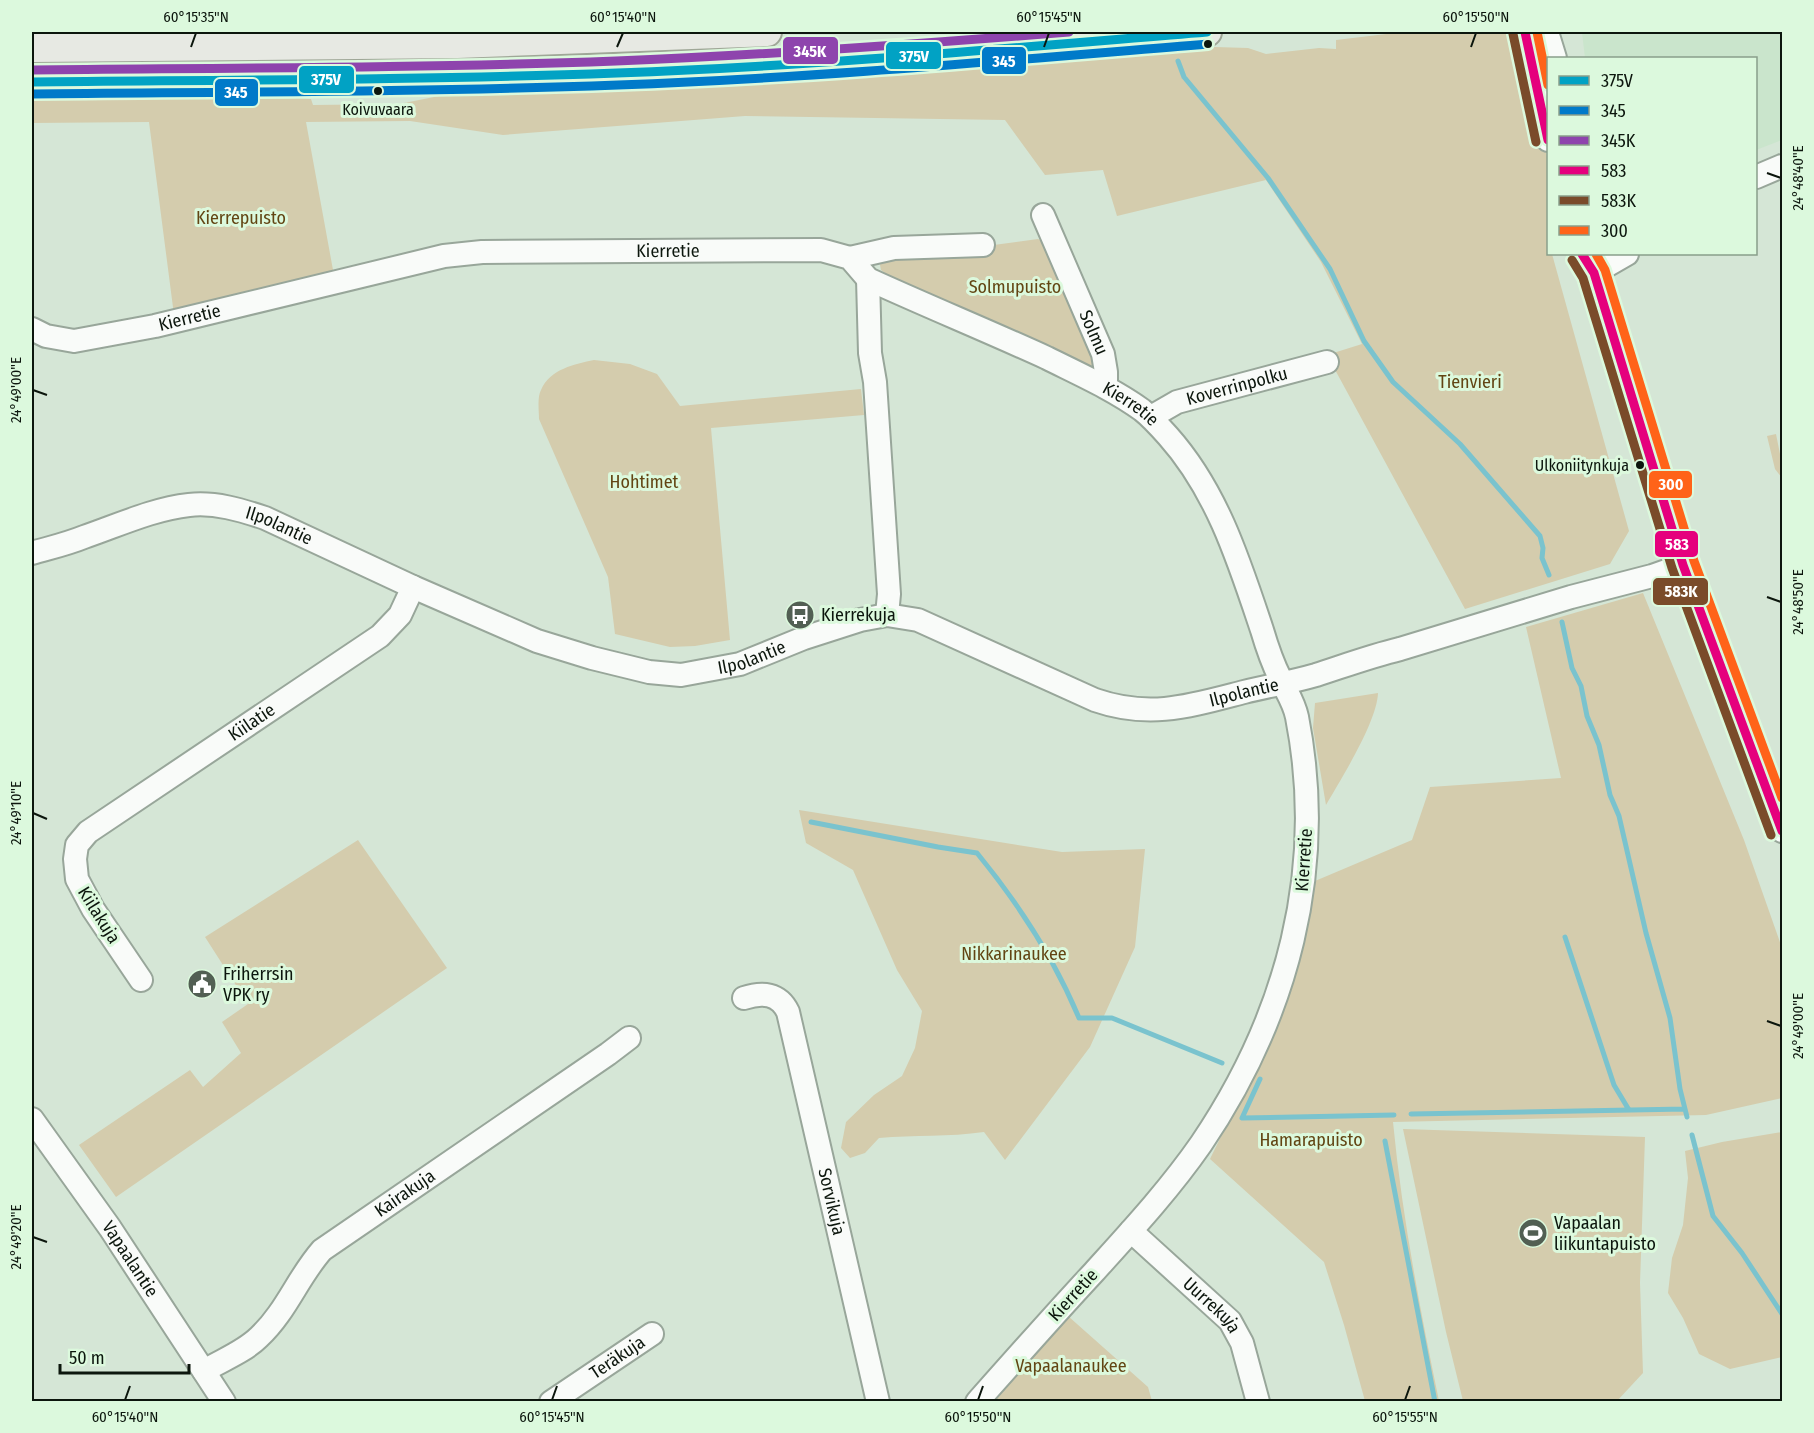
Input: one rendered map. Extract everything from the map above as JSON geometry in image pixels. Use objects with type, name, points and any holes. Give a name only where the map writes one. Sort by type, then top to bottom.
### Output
[{"type":"main road","points":[[32,48],[457,44],[767,32]]},
{"type":"main road","points":[[32,82],[616,73],[921,56],[1207,32]]},
{"type":"street","points":[[1525,32],[1547,135]]},
{"type":"street","points":[[1547,32],[1555,57]]},
{"type":"street","points":[[1757,176],[1782,166]]},
{"type":"street","name":"Solmu","points":[[1043,214],[1103,354],[1106,387]]},
{"type":"street","points":[[850,258],[894,248],[983,245]]},
{"type":"street","name":"Kierretie","points":[[32,329],[46,336],[74,341],[179,321],[444,256],[482,252],[821,250],[850,258],[868,279],[1106,387],[1151,417],[1197,471],[1215,504],[1246,582],[1271,660],[1294,704],[1305,766],[1307,814],[1306,865],[1300,915],[1288,963],[1246,1067],[1210,1128],[1178,1175],[1131,1231],[977,1401]]},
{"type":"street","points":[[1624,255],[1594,263],[1683,565],[1782,831]]},
{"type":"street","points":[[868,279],[870,353],[875,382],[889,594],[887,615]]},
{"type":"street","name":"Koverrinpolku","points":[[1151,417],[1177,402],[1326,362]]},
{"type":"street","name":"Ilpolantie","points":[[32,553],[167,508],[191,505],[217,506],[243,510],[266,518],[412,587],[537,641],[638,669],[681,675],[740,664],[804,638],[860,620],[887,615],[918,620],[1095,700],[1116,707],[1140,711],[1183,708],[1314,675],[1374,655],[1571,597],[1652,576],[1683,565]]},
{"type":"street","name":"Kiilatie","points":[[77,845],[88,832],[380,636],[400,615],[412,587]]},
{"type":"street","name":"Kiilakuja","points":[[77,845],[75,859],[77,879],[93,909],[141,980]]},
{"type":"street","name":"Sorvikuja","points":[[744,998],[756,994],[768,994],[776,997],[788,1012],[878,1401]]},
{"type":"street","name":"Kairakuja","points":[[204,1371],[243,1350],[260,1337],[285,1306],[309,1265],[322,1250],[629,1038]]},
{"type":"street","name":"Vapaalantie","points":[[32,1119],[110,1228],[224,1401]]},
{"type":"street","name":"Uurrekuja","points":[[1131,1231],[1230,1321],[1242,1343],[1258,1401]]},
{"type":"street","name":"Teräkuja","points":[[551,1401],[652,1334]]},
{"type":"shaded area","points":[[1582,32],[1782,32],[1782,140],[1757,150],[1757,57],[1585,57]]},
{"type":"green space","points":[[1403,32],[1505,32],[1511,41],[1532,95],[1547,154],[1547,255],[1552,255],[1629,531],[1610,564],[1465,609],[1327,355],[1362,344],[1321,262],[1266,180],[1117,216],[1103,170],[1045,175],[1005,120],[745,116],[503,135],[410,121],[306,122],[333,270],[255,296],[174,315],[149,122],[32,123],[32,96],[258,95],[311,99],[313,105],[399,104],[464,91],[611,86],[988,64],[1215,47],[1248,48],[1266,54],[1319,48],[1336,49],[1336,40]]},
{"type":"green space","name":"Solmupuisto","points":[[1038,239],[1044,242],[1096,363],[1094,369],[895,281],[881,270],[880,265],[882,260]]},
{"type":"green space","name":"Hohtimet","points":[[594,360],[630,364],[657,374],[680,406],[861,389],[864,415],[711,428],[730,640],[695,646],[670,647],[615,634],[608,577],[539,419],[540,393],[550,377],[579,363]]},
{"type":"green space","points":[[1776,434],[1782,464],[1782,478],[1775,469],[1767,436]]},
{"type":"green space","name":"Hamarapuisto","points":[[1643,593],[1744,840],[1782,948],[1782,1098],[1706,1115],[1393,1122],[1412,1262],[1439,1401],[1365,1401],[1324,1262],[1210,1159],[1279,1017],[1302,949],[1315,881],[1412,840],[1430,787],[1561,778],[1526,627]]},
{"type":"green space","points":[[1378,693],[1372,719],[1349,766],[1326,805],[1313,728],[1315,703]]},
{"type":"green space","name":"Nikkarinaukee","points":[[799,810],[1062,852],[1145,849],[1135,947],[1090,1047],[1005,1160],[984,1132],[879,1138],[865,1153],[850,1158],[841,1148],[846,1122],[874,1095],[902,1076],[915,1048],[922,1011],[897,970],[853,870],[806,843]]},
{"type":"green space","points":[[358,840],[447,968],[116,1197],[79,1145],[190,1070],[203,1087],[241,1053],[222,1022],[248,1004],[205,937]]},
{"type":"green space","name":"Vapaalan liikuntapuisto","points":[[1403,1129],[1645,1137],[1640,1283],[1643,1373],[1617,1401],[1463,1401]]},
{"type":"green space","points":[[1782,1132],[1782,1357],[1730,1369],[1699,1354],[1683,1318],[1668,1293],[1672,1258],[1683,1225],[1688,1178],[1685,1151]]},
{"type":"green space","name":"Vapaalanaukee","points":[[1068,1316],[1148,1387],[1152,1401],[989,1402]]},
{"type":"waterway","points":[[1178,61],[1184,77],[1268,178],[1330,269],[1364,341],[1393,382],[1460,444],[1540,536],[1543,548],[1542,558],[1549,575]]},
{"type":"waterway","points":[[1562,622],[1572,668],[1581,686],[1587,716],[1599,745],[1610,795],[1619,816],[1646,933],[1670,1018],[1680,1089],[1687,1117]]},
{"type":"waterway","points":[[811,822],[977,853],[1007,891],[1047,953],[1079,1018],[1112,1018],[1222,1063]]},
{"type":"waterway","points":[[1565,937],[1614,1085],[1629,1110]]},
{"type":"waterway","points":[[1260,1079],[1242,1118],[1394,1115]]},
{"type":"waterway","points":[[1411,1114],[1685,1109]]},
{"type":"waterway","points":[[1692,1135],[1713,1216],[1742,1253],[1782,1314]]},
{"type":"waterway","points":[[1385,1141],[1435,1402]]},
{"type":"transit line","name":"345K","points":[[32,70],[616,61],[843,49],[1069,32]]},
{"type":"transit line","name":"375V","points":[[32,82],[471,77],[691,70],[912,56],[1207,32]]},
{"type":"transit line","name":"583","points":[[1525,32],[1547,135]]},
{"type":"transit line","name":"300","points":[[1537,32],[1547,80]]},
{"type":"transit line","name":"583K","points":[[1513,34],[1536,142]]},
{"type":"transit line","name":"345","points":[[32,94],[472,89],[692,82],[913,68],[1208,44]]},
{"type":"transit line","name":"583","points":[[1583,255],[1594,273],[1683,565],[1782,831]]},
{"type":"transit line","name":"300","points":[[1597,255],[1605,270],[1694,561],[1782,798]]},
{"type":"transit line","name":"583K","points":[[1572,260],[1583,278],[1672,568],[1771,835]]},
{"type":"place","name":"Koivuvaara","points":[[378,91]]},
{"type":"place","name":"Ulkoniitynkuja","points":[[1640,465]]},
{"type":"place","name":"Kierrekuja","points":[[800,615]]},
{"type":"place","name":"Friherrsin VPK ry","points":[[202,984]]},
{"type":"place","name":"Vapaalan liikuntapuisto","points":[[1533,1233]]},
{"type":"park label","name":"Kierrepuisto","points":[[241,218]]},
{"type":"park label","name":"Tienvieri","points":[[1470,382]]}]
